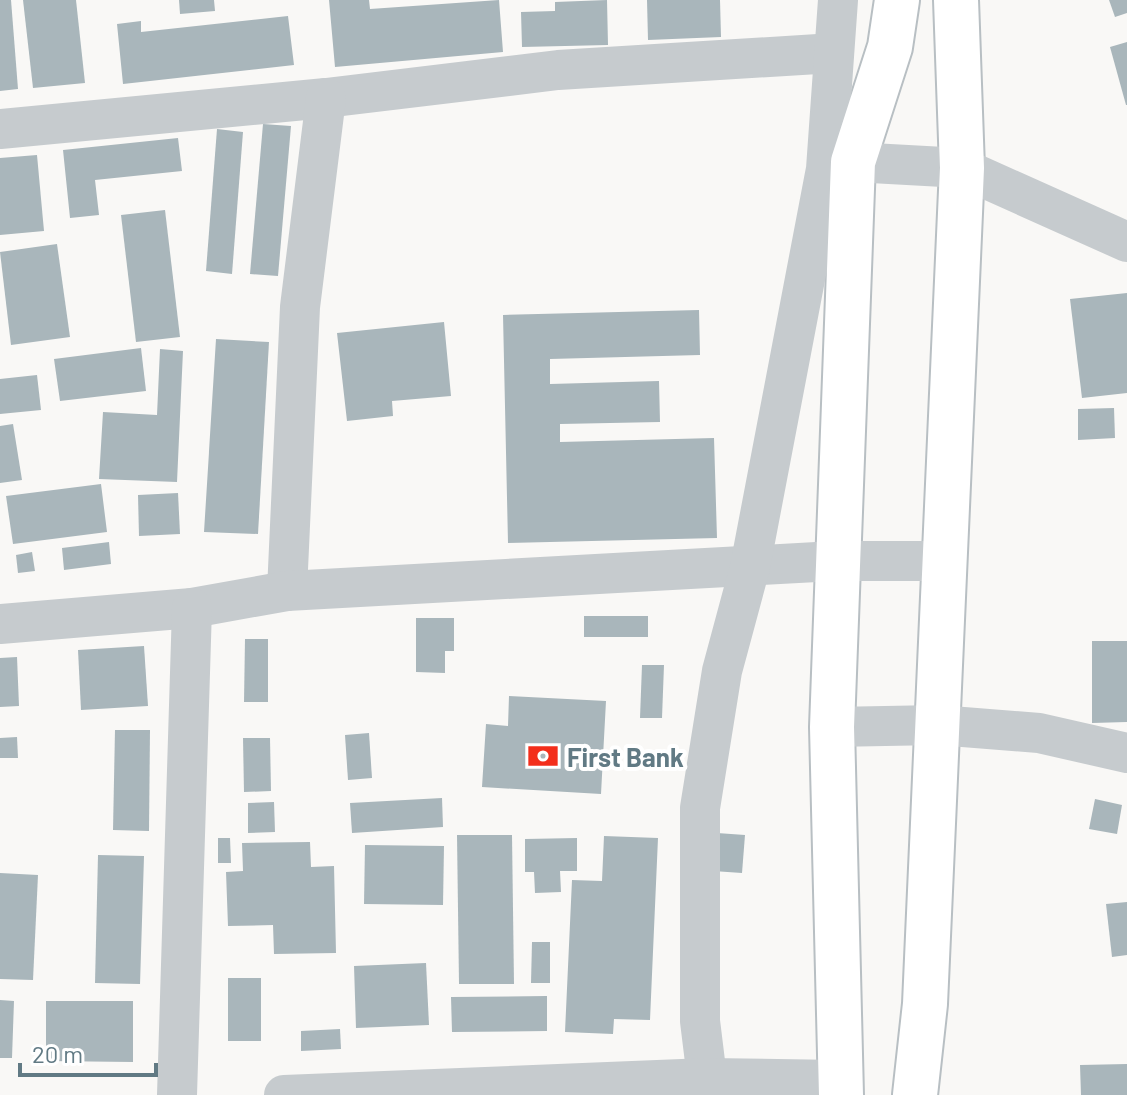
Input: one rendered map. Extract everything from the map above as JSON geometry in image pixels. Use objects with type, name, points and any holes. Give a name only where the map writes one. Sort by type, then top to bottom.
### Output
[{"type":"main road","points":[[840,1088],[832,727],[835,561],[853,162],[890,47],[897,0]]},
{"type":"main road","points":[[915,1095],[925,1004],[962,168],[956,0]]},
{"type":"street","points":[[707,1078],[700,1021],[700,808],[722,671],[750,567],[826,169],[838,0]]},
{"type":"street","points":[[0,129],[326,98],[558,70],[834,53]]},
{"type":"street","points":[[287,591],[300,307],[326,98]]},
{"type":"street","points":[[853,162],[962,168],[1127,242]]},
{"type":"street","points":[[0,624],[192,608],[287,591],[835,561],[945,561]]},
{"type":"street","points":[[177,1095],[192,608]]},
{"type":"street","points":[[832,727],[938,725],[1039,733],[1127,753]]},
{"type":"street","points":[[284,1095],[707,1078],[840,1088]]},
{"type":"building","points":[[0,0],[11,0],[18,89],[0,91]]},
{"type":"building","points":[[23,0],[76,0],[85,83],[33,88]]},
{"type":"building","points":[[179,0],[214,0],[215,11],[180,14]]},
{"type":"building","points":[[329,0],[369,0],[370,9],[499,0],[503,52],[335,67]]},
{"type":"building","points":[[607,0],[608,45],[522,47],[521,12],[555,11],[555,2]]},
{"type":"building","points":[[647,0],[720,0],[721,37],[648,40]]},
{"type":"building","points":[[1109,0],[1127,0],[1127,13],[1115,17]]},
{"type":"building","points":[[288,16],[294,65],[123,84],[117,24],[141,21],[141,32]]},
{"type":"building","points":[[1127,42],[1127,105],[1126,105],[1110,47]]},
{"type":"building","points":[[263,124],[291,126],[278,276],[250,274]]},
{"type":"building","points":[[217,129],[243,132],[232,274],[206,271]]},
{"type":"building","points":[[178,138],[182,171],[95,180],[99,215],[70,218],[63,150]]},
{"type":"building","points":[[37,155],[44,231],[0,235],[0,158]]},
{"type":"building","points":[[165,210],[180,337],[136,342],[121,215]]},
{"type":"building","points":[[57,244],[70,337],[11,345],[0,252]]},
{"type":"building","points":[[1127,293],[1127,393],[1082,398],[1070,299]]},
{"type":"building","points":[[699,310],[700,355],[550,359],[550,384],[659,381],[660,422],[560,424],[560,442],[714,438],[717,538],[508,543],[503,315]]},
{"type":"building","points":[[444,322],[451,396],[392,401],[393,416],[347,421],[337,333]]},
{"type":"building","points":[[216,339],[269,342],[258,534],[204,532]]},
{"type":"building","points":[[141,348],[146,391],[60,401],[54,359]]},
{"type":"building","points":[[160,349],[183,351],[177,482],[99,479],[103,412],[157,415]]},
{"type":"building","points":[[37,375],[41,410],[0,414],[0,379]]},
{"type":"building","points":[[1114,408],[1115,438],[1078,440],[1078,409]]},
{"type":"building","points":[[13,424],[22,480],[0,483],[0,426]]},
{"type":"building","points":[[101,484],[107,532],[13,544],[6,496]]},
{"type":"building","points":[[178,493],[180,534],[139,536],[138,495]]},
{"type":"building","points":[[109,542],[111,564],[64,570],[62,548]]},
{"type":"building","points":[[32,552],[35,571],[18,573],[16,555]]},
{"type":"building","points":[[584,616],[648,616],[648,637],[584,637]]},
{"type":"building","points":[[416,618],[454,618],[454,651],[445,651],[445,673],[416,672]]},
{"type":"building","points":[[245,639],[268,639],[268,702],[244,702]]},
{"type":"building","points":[[1092,641],[1127,641],[1127,722],[1092,723]]},
{"type":"building","points":[[144,646],[148,706],[81,710],[78,650]]},
{"type":"building","points":[[17,657],[19,706],[0,707],[0,658]]},
{"type":"building","points":[[642,665],[664,665],[662,718],[640,718]]},
{"type":"building","name":"First Bank","points":[[509,696],[606,701],[601,794],[482,787],[486,724],[508,726]]},
{"type":"building","points":[[115,730],[150,730],[149,831],[113,830]]},
{"type":"building","points":[[369,733],[372,778],[348,780],[345,735]]},
{"type":"building","points":[[17,737],[18,758],[0,758],[0,738]]},
{"type":"building","points":[[243,738],[270,738],[271,791],[244,792]]},
{"type":"building","points":[[442,798],[443,827],[352,833],[350,803]]},
{"type":"building","points":[[1095,799],[1122,805],[1117,834],[1089,829]]},
{"type":"building","points":[[274,802],[275,832],[248,833],[248,803]]},
{"type":"building","points":[[717,833],[745,835],[742,873],[713,871]]},
{"type":"building","points":[[457,835],[512,835],[514,984],[459,984]]},
{"type":"building","points":[[604,836],[658,838],[650,1020],[614,1019],[613,1034],[565,1032],[572,880],[602,881]]},
{"type":"building","points":[[218,838],[230,838],[231,863],[218,863]]},
{"type":"building","points":[[577,838],[577,871],[560,871],[561,892],[535,893],[534,872],[525,872],[525,839]]},
{"type":"building","points":[[310,842],[311,867],[334,866],[336,953],[274,954],[273,925],[228,926],[226,872],[243,871],[242,843]]},
{"type":"building","points":[[365,845],[444,846],[443,905],[364,904]]},
{"type":"building","points":[[98,855],[144,856],[140,984],[95,983]]},
{"type":"building","points":[[0,873],[38,875],[33,980],[0,979]]},
{"type":"building","points":[[1127,902],[1127,955],[1112,957],[1106,904]]},
{"type":"building","points":[[532,942],[550,942],[550,983],[531,983]]},
{"type":"building","points":[[426,963],[429,1025],[356,1028],[354,966]]},
{"type":"building","points":[[228,978],[261,978],[261,1041],[228,1041]]},
{"type":"building","points":[[547,996],[547,1031],[452,1032],[451,997]]},
{"type":"building","points":[[0,1000],[14,1001],[12,1058],[0,1058]]},
{"type":"building","points":[[46,1001],[133,1001],[133,1062],[46,1061]]},
{"type":"building","points":[[340,1029],[341,1049],[301,1051],[301,1031]]},
{"type":"building","points":[[1127,1064],[1127,1095],[1081,1095],[1080,1065]]},
{"type":"place","name":"First Bank","points":[[543,756]]}]
